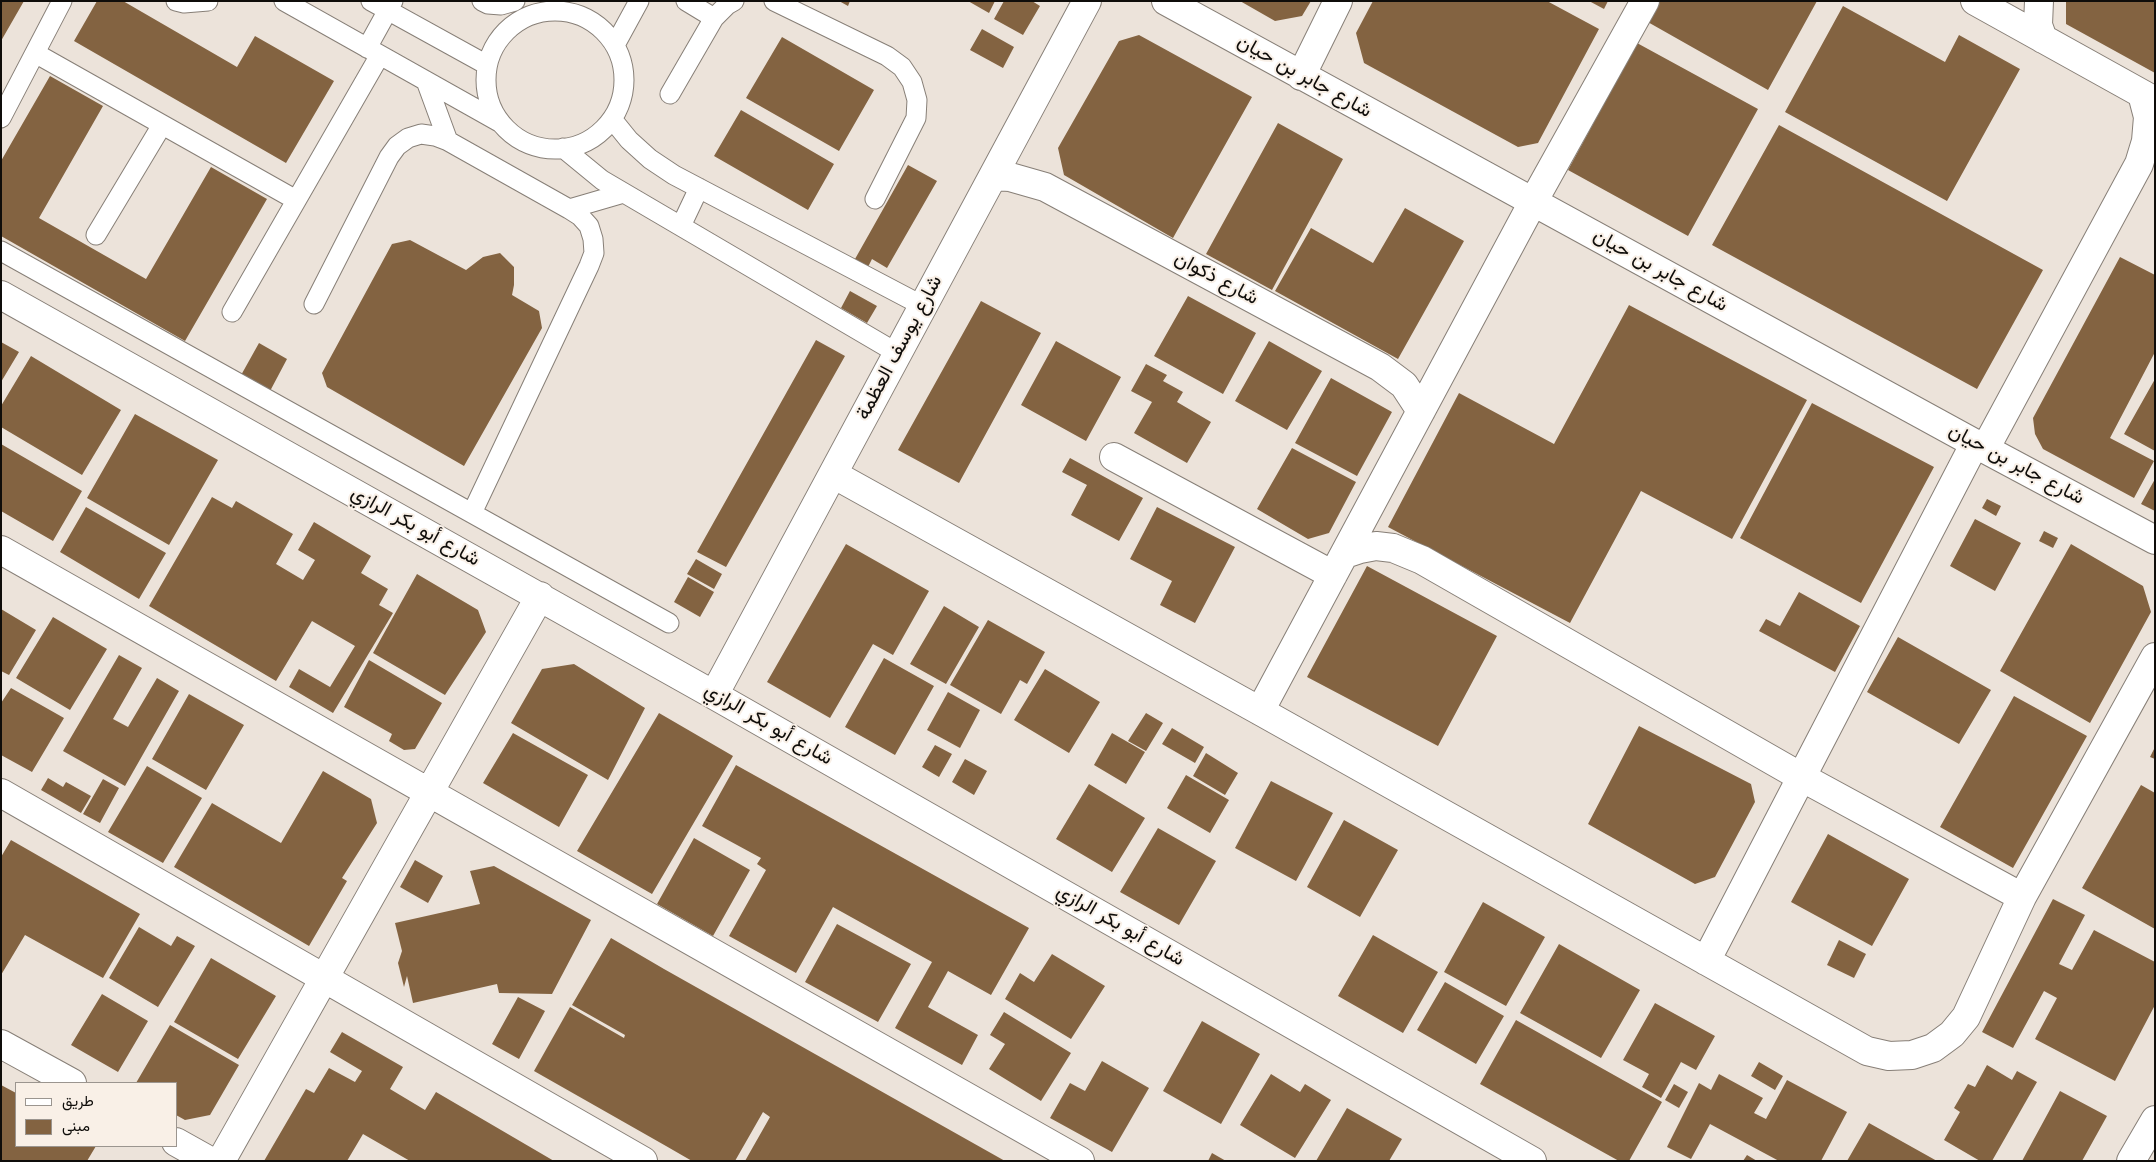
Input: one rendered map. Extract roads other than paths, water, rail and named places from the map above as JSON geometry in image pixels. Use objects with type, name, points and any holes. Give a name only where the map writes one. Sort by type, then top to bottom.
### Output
[{"type":"street","name":"شارع يوسف العظمة","points":[[714,695],[1086,1]]},
{"type":"street","name":"شارع جابر بن حيان","points":[[1166,1],[1300,76],[2155,540]]},
{"type":"street","points":[[1300,76],[1338,1]]},
{"type":"street","points":[[1260,711],[1533,202],[1645,1]]},
{"type":"street","points":[[1706,961],[1980,446],[2139,164],[2146,141],[2148,97],[1975,1]]},
{"type":"street","points":[[2038,1],[2038,25],[2043,39]]},
{"type":"street","name":"شارع ذكوان","points":[[993,176],[1010,177],[1045,187],[1380,367],[1404,385],[1421,410]]},
{"type":"street","name":"شارع أبو بكر الرازي","points":[[1,295],[540,596],[1532,1161]]},
{"type":"street","points":[[1114,457],[1339,565]]},
{"type":"street","points":[[832,474],[1867,1051],[1889,1056],[1912,1055],[1933,1048],[1952,1034],[1966,1017],[2022,897],[2155,657]]},
{"type":"street","points":[[1339,565],[1360,549],[1376,546],[1392,548],[1422,560],[1802,778],[2022,897]]},
{"type":"street","points":[[1,550],[1080,1161]]},
{"type":"street","points":[[220,1161],[540,596]]},
{"type":"street","points":[[1,793],[643,1161]]},
{"type":"street","points":[[1,1044],[70,1082]]},
{"type":"street","points":[[2131,1161],[2155,1120]]},
{"type":"street","points":[[178,1143],[210,1161]]},
{"type":"lane","points":[[1,118],[62,1]]},
{"type":"lane","points":[[176,1],[184,3],[208,1]]},
{"type":"lane","points":[[284,1],[502,124],[519,139],[540,147],[563,148],[582,143],[598,133],[612,119],[620,102],[624,83],[622,63],[615,45],[603,31],[574,7],[530,15],[512,26],[497,41],[487,65],[486,87],[489,100],[494,113],[502,124]]},
{"type":"lane","points":[[371,1],[390,6],[487,65]]},
{"type":"lane","points":[[482,1],[501,6],[515,1]]},
{"type":"lane","points":[[615,45],[639,1]]},
{"type":"lane","points":[[686,1],[714,18]]},
{"type":"lane","points":[[670,94],[714,18],[734,1]]},
{"type":"lane","points":[[774,1],[887,56],[902,67],[912,82],[917,100],[916,118],[875,200]]},
{"type":"lane","points":[[232,312],[296,200],[373,51],[390,6]]},
{"type":"lane","points":[[35,53],[296,200]]},
{"type":"lane","points":[[426,81],[448,141]]},
{"type":"lane","points":[[612,119],[629,140],[650,159],[674,175],[922,306]]},
{"type":"lane","points":[[96,235],[162,124]]},
{"type":"lane","points":[[314,304],[389,157],[397,146],[408,138],[422,134],[436,136],[448,141],[569,209],[580,216],[589,226],[593,239],[594,253],[589,266],[472,513]]},
{"type":"lane","points":[[563,148],[581,165],[602,180],[897,353]]},
{"type":"lane","points":[[680,226],[699,188]]},
{"type":"lane","points":[[569,209],[624,193]]},
{"type":"lane","points":[[1,251],[669,623]]}]
